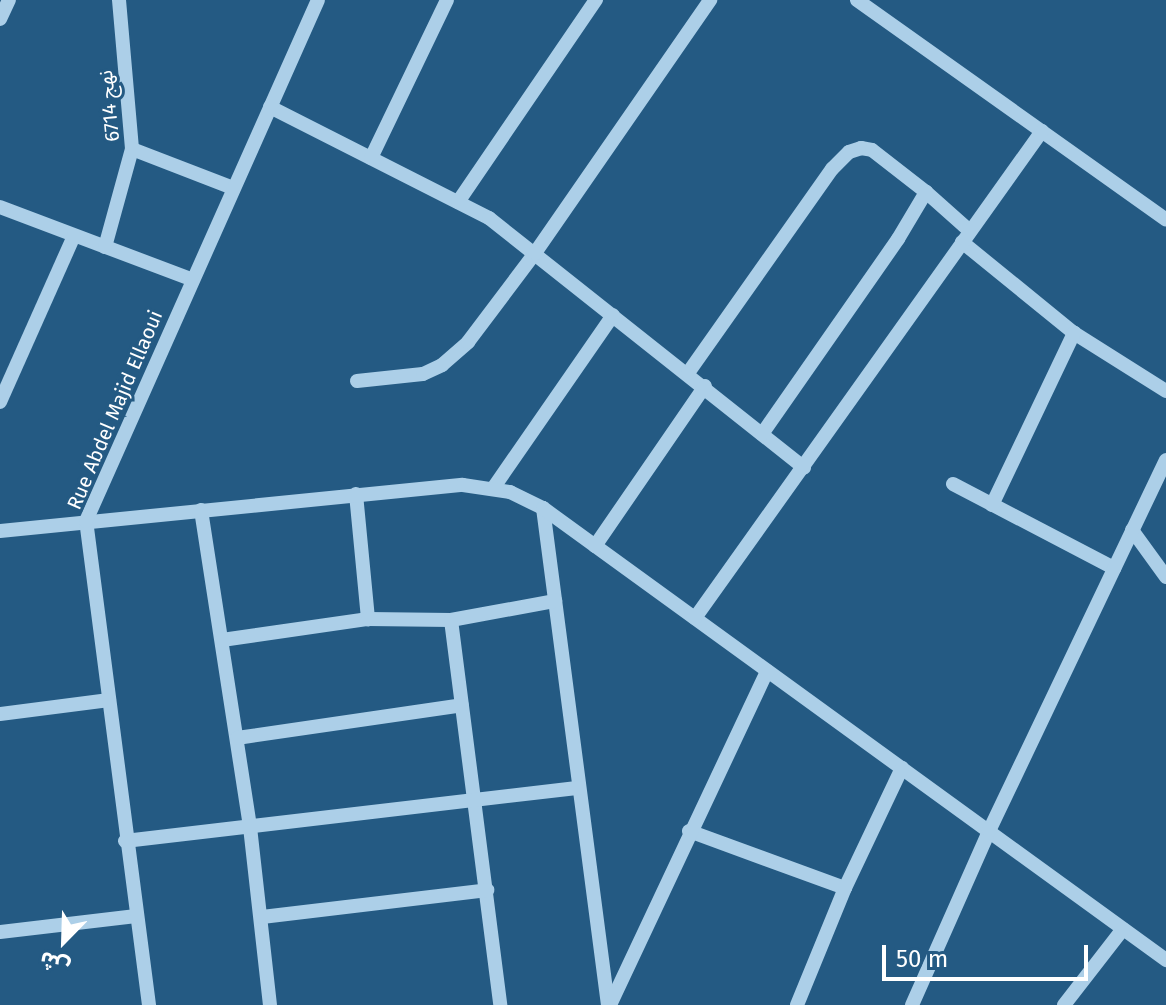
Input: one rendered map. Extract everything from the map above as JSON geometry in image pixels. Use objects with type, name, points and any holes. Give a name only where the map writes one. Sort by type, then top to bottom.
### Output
[{"type":"street","points":[[0,19],[9,0]]},
{"type":"street","name":"نهج 6714","points":[[119,0],[132,149],[233,188]]},
{"type":"street","name":"Rue Abdel Majid Ellaoui","points":[[149,1005],[125,841],[86,521],[318,0]]},
{"type":"street","points":[[371,158],[447,0]]},
{"type":"street","points":[[458,202],[596,0]]},
{"type":"street","points":[[357,381],[423,374],[442,365],[468,342],[535,253],[710,0]]},
{"type":"street","points":[[857,0],[1166,220]]},
{"type":"street","points":[[270,107],[489,218],[705,386],[804,468]]},
{"type":"street","points":[[695,618],[1042,131]]},
{"type":"street","points":[[688,373],[832,169],[849,152],[861,148],[872,150],[926,192],[966,237],[1074,333],[1166,391]]},
{"type":"street","points":[[105,247],[132,149]]},
{"type":"street","points":[[762,434],[890,250],[926,192]]},
{"type":"street","points":[[0,207],[193,280]]},
{"type":"street","points":[[0,402],[74,236]]},
{"type":"street","points":[[494,487],[613,315]]},
{"type":"street","points":[[992,505],[1074,333]]},
{"type":"street","points":[[595,546],[705,386]]},
{"type":"street","points":[[912,1005],[989,831],[1166,460]]},
{"type":"street","points":[[953,484],[1114,568]]},
{"type":"street","points":[[0,531],[356,494],[463,485],[494,487],[543,508],[1166,960]]},
{"type":"street","points":[[356,494],[368,619]]},
{"type":"street","points":[[543,508],[609,1005]]},
{"type":"street","points":[[201,510],[250,827],[270,1005]]},
{"type":"street","points":[[1132,530],[1166,577]]},
{"type":"street","points":[[222,640],[368,619],[451,620],[555,601]]},
{"type":"street","points":[[451,620],[500,1005]]},
{"type":"street","points":[[609,1005],[767,671]]},
{"type":"street","points":[[0,714],[109,700]]},
{"type":"street","points":[[237,738],[462,705]]},
{"type":"street","points":[[797,1005],[845,888],[902,768]]},
{"type":"street","points":[[125,841],[579,788]]},
{"type":"street","points":[[689,831],[845,888]]},
{"type":"street","points":[[262,917],[487,890]]},
{"type":"street","points":[[0,932],[136,916]]},
{"type":"street","points":[[1064,1005],[1123,929]]}]
